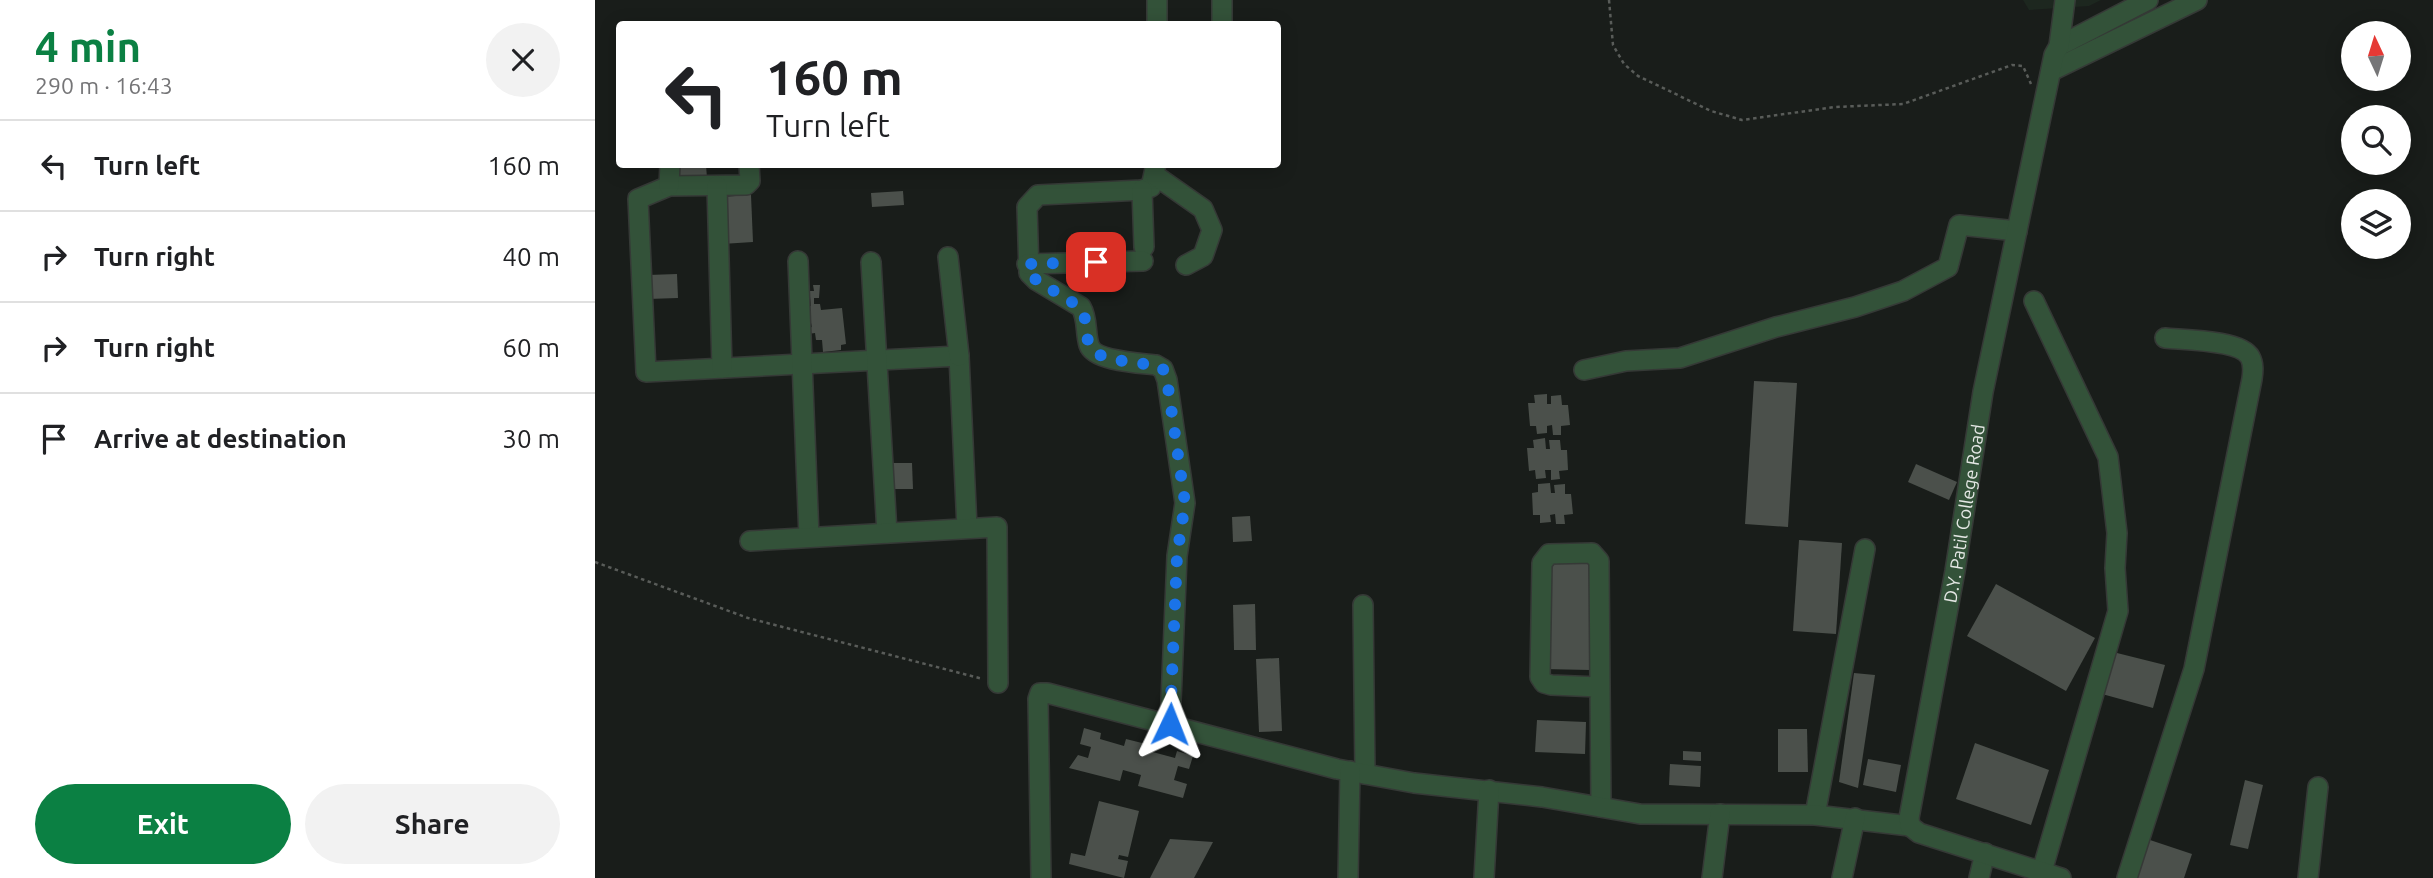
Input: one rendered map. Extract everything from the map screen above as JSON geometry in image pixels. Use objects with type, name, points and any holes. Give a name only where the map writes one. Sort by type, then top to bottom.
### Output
[{"type":"street","points":[[1157,0],[1157,21]]},
{"type":"street","points":[[1222,0],[1222,21]]},
{"type":"street","name":"D.Y. Patil College Road","points":[[1910,826],[1909,818],[1955,571],[1983,392],[2045,101],[2058,60],[2065,0]]},
{"type":"street","points":[[2058,60],[2148,0]]},
{"type":"street","points":[[2058,60],[2197,0]]},
{"type":"street","points":[[669,186],[670,168]]},
{"type":"street","points":[[749,168],[750,181],[746,185],[669,186],[638,199],[646,372],[960,356]]},
{"type":"street","points":[[1170,724],[1177,556],[1185,503],[1167,380],[1163,369],[1156,365],[1104,357],[1093,352],[1089,347],[1085,314],[1080,307],[1036,280],[1027,264],[1027,207],[1038,195],[1142,190],[1151,187],[1156,170],[1203,209],[1212,230],[1203,256],[1186,265]]},
{"type":"street","points":[[717,186],[722,368]]},
{"type":"street","points":[[1027,264],[1143,254],[1142,190]]},
{"type":"street","points":[[1584,370],[1626,361],[1680,358],[1903,290],[1948,267],[1959,225],[2017,231]]},
{"type":"street","points":[[948,257],[960,356],[967,528]]},
{"type":"street","points":[[798,261],[800,364],[809,537]]},
{"type":"street","points":[[871,262],[887,533]]},
{"type":"street","points":[[2034,300],[2108,457],[2117,533],[2115,568],[2118,611],[2042,871]]},
{"type":"street","points":[[2127,878],[2194,669],[2252,379],[2253,363],[2249,354],[2237,346],[2165,338]]},
{"type":"street","points":[[750,541],[997,527],[998,682]]},
{"type":"street","points":[[1815,815],[1865,549]]},
{"type":"street","points":[[1599,687],[1551,685],[1543,683],[1540,677],[1542,563],[1549,554],[1592,553],[1599,561],[1601,807]]},
{"type":"street","points":[[1348,878],[1357,773],[1363,606]]},
{"type":"street","points":[[1041,878],[1040,693],[1357,773],[1414,783],[1489,790],[1640,814],[1815,815],[1910,826],[1926,836],[2061,878]]},
{"type":"street","points":[[2308,878],[2318,787]]},
{"type":"street","points":[[1485,878],[1489,790]]},
{"type":"street","points":[[1712,878],[1720,814]]},
{"type":"street","points":[[1842,878],[1855,818]]},
{"type":"street","points":[[1979,878],[1985,853]]},
{"type":"path","points":[[1609,0],[1613,45],[1631,70],[1711,111],[1742,120],[1835,107],[1903,104],[2018,65],[2023,66],[2045,101]]},
{"type":"path","points":[[595,562],[748,618],[998,682]]},
{"type":"shaded area","points":[[2023,0],[2101,0],[2089,6],[2029,10]]},
{"type":"building","points":[[678,168],[706,168],[707,179],[679,180]]},
{"type":"building","points":[[903,191],[904,205],[872,207],[871,193]]},
{"type":"building","points":[[751,195],[753,242],[722,244],[720,197]]},
{"type":"building","points":[[677,274],[678,298],[648,299],[648,275]]},
{"type":"building","points":[[813,285],[820,285],[819,298],[814,298],[814,304],[820,304],[821,310],[842,308],[846,344],[841,345],[841,350],[823,352],[822,340],[816,340],[815,333],[808,334],[807,328],[812,327],[807,306],[811,306],[810,297],[805,298],[805,291],[814,291]]},
{"type":"building","points":[[1754,381],[1797,383],[1788,527],[1745,524]]},
{"type":"building","points":[[1547,394],[1547,404],[1551,404],[1551,396],[1561,395],[1562,405],[1568,405],[1570,425],[1561,426],[1561,435],[1553,435],[1552,425],[1547,426],[1547,433],[1537,434],[1536,426],[1530,426],[1528,403],[1535,403],[1534,395]]},
{"type":"building","points":[[1545,438],[1546,449],[1550,449],[1549,440],[1560,440],[1561,450],[1567,450],[1568,470],[1559,471],[1560,479],[1551,480],[1551,470],[1545,470],[1546,478],[1536,479],[1535,470],[1529,471],[1527,448],[1534,448],[1533,440]]},
{"type":"building","points":[[883,463],[912,463],[913,489],[884,489]]},
{"type":"building","points":[[1916,464],[1957,482],[1949,500],[1908,482]]},
{"type":"building","points":[[1550,483],[1551,493],[1555,493],[1554,485],[1565,484],[1565,494],[1571,494],[1573,514],[1564,515],[1565,524],[1556,524],[1555,514],[1550,515],[1551,522],[1540,523],[1540,515],[1533,515],[1532,493],[1538,492],[1538,484]]},
{"type":"building","points":[[1250,516],[1252,541],[1233,542],[1232,517]]},
{"type":"building","points":[[1799,540],[1842,543],[1836,634],[1793,631]]},
{"type":"building","points":[[1547,559],[1593,560],[1590,670],[1543,669]]},
{"type":"building","points":[[1996,584],[2095,638],[2066,691],[1967,636]]},
{"type":"building","points":[[1255,604],[1256,650],[1234,650],[1233,605]]},
{"type":"building","points":[[2113,652],[2165,665],[2153,708],[2102,694]]},
{"type":"building","points":[[1279,658],[1282,731],[1259,732],[1256,659]]},
{"type":"building","points":[[1854,673],[1875,675],[1858,788],[1839,782]]},
{"type":"building","points":[[1537,720],[1586,722],[1585,754],[1535,752]]},
{"type":"building","points":[[1084,728],[1101,733],[1100,739],[1124,746],[1126,739],[1150,745],[1149,751],[1175,758],[1177,751],[1193,756],[1189,769],[1178,766],[1174,780],[1187,784],[1183,798],[1138,786],[1141,775],[1123,770],[1120,781],[1069,768],[1078,755],[1088,758],[1091,747],[1080,744]]},
{"type":"building","points":[[1778,729],[1807,729],[1808,772],[1778,772]]},
{"type":"building","points":[[1975,743],[2049,770],[2031,825],[1956,799]]},
{"type":"building","points":[[1683,751],[1701,752],[1701,761],[1683,760]]},
{"type":"building","points":[[1868,759],[1901,765],[1896,792],[1863,785]]},
{"type":"building","points":[[1670,764],[1701,766],[1700,787],[1669,785]]},
{"type":"building","points":[[2245,780],[2263,785],[2248,849],[2230,845]]},
{"type":"building","points":[[1099,801],[1139,811],[1128,857],[1119,855],[1118,859],[1128,861],[1124,878],[1069,864],[1071,853],[1085,856]]},
{"type":"building","points":[[1170,839],[1213,842],[1194,878],[1150,878]]},
{"type":"building","points":[[2147,839],[2192,854],[2184,878],[2134,878]]},
{"type":"route","points":[[1096,262],[1027,264],[1029,272],[1036,280],[1080,307],[1085,314],[1089,347],[1093,352],[1104,357],[1156,365],[1163,369],[1167,380],[1185,503],[1177,556],[1170,724]]}]
